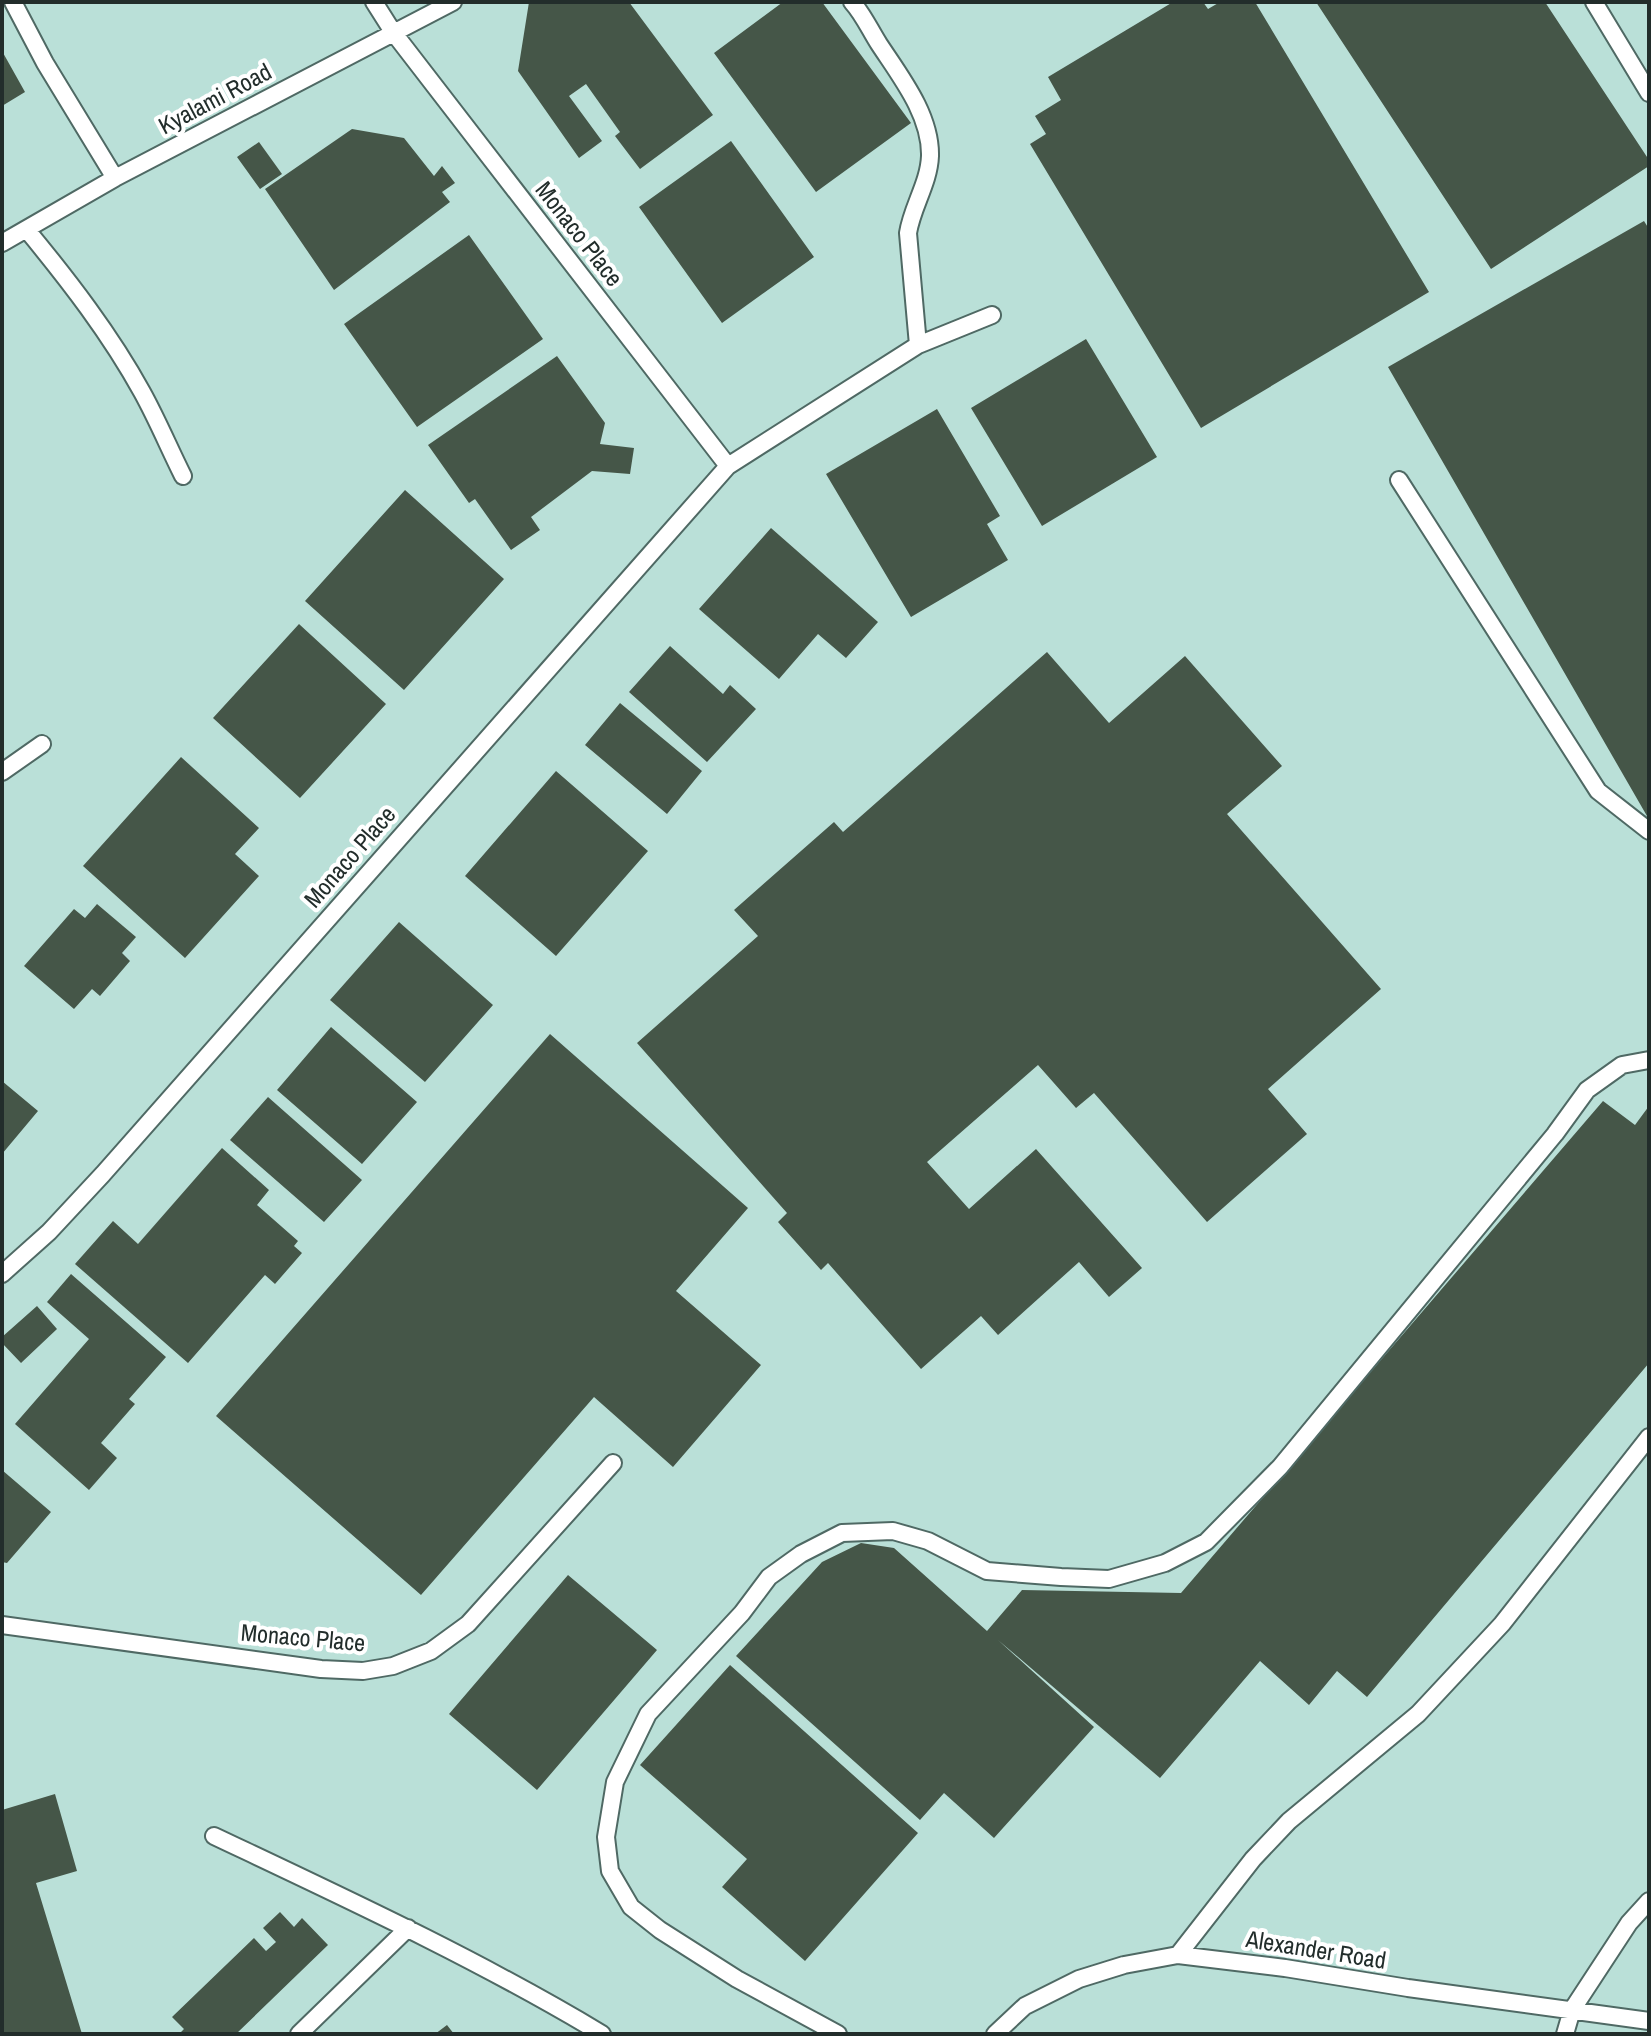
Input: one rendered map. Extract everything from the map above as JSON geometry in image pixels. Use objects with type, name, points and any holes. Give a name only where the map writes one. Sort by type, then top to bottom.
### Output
[{"type":"lane","points":[[13,2],[45,63],[115,178]]},
{"type":"lane","name":"Monaco Place","points":[[374,2],[393,32],[728,466]]},
{"type":"lane","name":"Kyalami Road","points":[[2,243],[115,178],[453,2]]},
{"type":"lane","points":[[852,2],[911,95],[926,129],[930,153],[928,173],[910,219],[908,233],[918,345]]},
{"type":"lane","points":[[1594,2],[1649,93]]},
{"type":"lane","points":[[27,230],[68,279],[116,350],[142,393],[183,476]]},
{"type":"lane","name":"Monaco Place","points":[[2,1274],[49,1232],[103,1174],[728,466],[918,345],[992,315]]},
{"type":"lane","points":[[1399,480],[1598,791],[1649,831]]},
{"type":"lane","points":[[2,772],[42,744]]},
{"type":"lane","points":[[838,2034],[737,1979],[660,1930],[631,1907],[610,1871],[606,1837],[615,1782],[648,1714],[742,1613],[769,1577],[801,1554],[842,1533],[893,1531],[928,1541],[987,1571],[1109,1579],[1165,1563],[1206,1542],[1280,1467],[1555,1134],[1587,1090],[1622,1065],[1649,1060]]},
{"type":"lane","points":[[1178,1955],[1253,1859],[1289,1821],[1418,1714],[1502,1624],[1649,1437]]},
{"type":"lane","name":"Monaco Place","points":[[2,1625],[321,1669],[363,1671],[393,1666],[431,1651],[468,1624],[613,1463]]},
{"type":"lane","points":[[214,1836],[408,1928],[602,2034]]},
{"type":"lane","points":[[1565,2034],[1572,2010],[1629,1923],[1649,1901]]},
{"type":"lane","points":[[299,2034],[408,1928]]},
{"type":"lane","name":"Alexander Road","points":[[995,2034],[1025,2006],[1079,1979],[1124,1965],[1178,1955],[1649,2021]]},
{"type":"shaded area","points":[[2,2],[1649,2],[1649,2034],[2,2034]]},
{"type":"building","points":[[529,2],[629,2],[713,115],[640,169],[615,136],[620,132],[586,84],[569,96],[602,141],[579,158],[518,71]]},
{"type":"building","points":[[783,2],[822,2],[911,123],[816,192],[714,53]]},
{"type":"building","points":[[1173,2],[1203,2],[1208,9],[1220,2],[1255,2],[1429,292],[1201,428],[1030,144],[1046,134],[1035,116],[1061,100],[1048,77]]},
{"type":"building","points":[[1316,2],[1545,2],[1649,160],[1649,166],[1491,269]]},
{"type":"building","points":[[2,51],[25,92],[2,106]]},
{"type":"building","points":[[352,129],[404,138],[434,176],[442,166],[455,183],[442,192],[450,202],[334,290],[265,189]]},
{"type":"building","points":[[731,141],[814,257],[722,323],[639,207]]},
{"type":"building","points":[[259,142],[282,174],[260,189],[237,157]]},
{"type":"building","points":[[1644,221],[1649,229],[1647,816],[1388,367]]},
{"type":"building","points":[[469,235],[543,339],[417,427],[344,324]]},
{"type":"building","points":[[1086,339],[1157,457],[1042,526],[971,408]]},
{"type":"building","points":[[557,356],[605,423],[600,444],[634,448],[630,474],[592,471],[531,517],[540,530],[511,550],[475,499],[469,503],[428,445]]},
{"type":"building","points":[[937,409],[1000,516],[987,524],[1008,560],[911,617],[826,474]]},
{"type":"building","points":[[405,490],[504,579],[404,690],[305,601]]},
{"type":"building","points":[[771,528],[878,622],[846,658],[818,634],[779,679],[699,609]]},
{"type":"building","points":[[299,624],[386,704],[300,798],[213,718]]},
{"type":"building","points":[[670,646],[723,694],[730,685],[756,709],[707,762],[629,692]]},
{"type":"building","points":[[1047,652],[1109,723],[1185,656],[1282,766],[1227,814],[1381,989],[1268,1089],[1307,1134],[1207,1222],[1094,1093],[1076,1108],[1038,1065],[927,1162],[969,1209],[1036,1149],[1142,1268],[1109,1297],[1079,1262],[998,1335],[981,1316],[921,1369],[828,1263],[821,1270],[778,1222],[787,1213],[637,1043],[758,936],[734,910],[834,822],[843,832]]},
{"type":"building","points":[[620,703],[702,771],[667,814],[585,745]]},
{"type":"building","points":[[181,757],[259,828],[235,854],[259,876],[185,958],[83,866]]},
{"type":"building","points":[[556,771],[648,851],[556,956],[465,876]]},
{"type":"building","points":[[97,904],[136,937],[122,953],[130,961],[100,996],[92,989],[74,1009],[24,966],[74,909],[85,918]]},
{"type":"building","points":[[399,922],[493,1005],[425,1082],[330,1000]]},
{"type":"building","points":[[331,1027],[417,1102],[362,1164],[277,1090]]},
{"type":"building","points":[[550,1034],[748,1208],[676,1291],[761,1365],[673,1467],[594,1397],[421,1595],[216,1416]]},
{"type":"building","points":[[2,1081],[38,1111],[2,1154]]},
{"type":"building","points":[[268,1097],[362,1180],[324,1222],[230,1140]]},
{"type":"building","points":[[1603,1101],[1635,1125],[1649,1106],[1649,1363],[1367,1697],[1337,1671],[1309,1705],[1260,1661],[1160,1778],[998,1640],[1094,1727],[994,1838],[944,1793],[920,1820],[736,1656],[822,1562],[861,1543],[894,1548],[987,1631],[1022,1590],[1181,1593]]},
{"type":"building","points":[[222,1148],[269,1190],[257,1205],[298,1241],[294,1246],[302,1253],[275,1284],[265,1275],[188,1363],[75,1264],[113,1221],[138,1244]]},
{"type":"building","points":[[71,1274],[166,1357],[129,1399],[135,1404],[101,1443],[117,1458],[89,1490],[15,1424],[89,1339],[47,1302]]},
{"type":"building","points":[[37,1306],[57,1329],[21,1363],[2,1343],[2,1337]]},
{"type":"building","points":[[2,1470],[51,1512],[7,1563],[2,1562]]},
{"type":"building","points":[[568,1575],[657,1650],[537,1790],[449,1714]]},
{"type":"building","points":[[730,1665],[918,1833],[805,1961],[722,1887],[747,1859],[640,1765]]},
{"type":"building","points":[[55,1794],[77,1871],[36,1883],[82,2034],[2,2034],[2,1810]]},
{"type":"building","points":[[280,1912],[294,1927],[302,1918],[328,1945],[236,2034],[179,2034],[184,2029],[172,2017],[254,1938],[266,1951],[276,1942],[263,1928]]},
{"type":"building","points":[[447,2025],[454,2034],[435,2034]]}]
